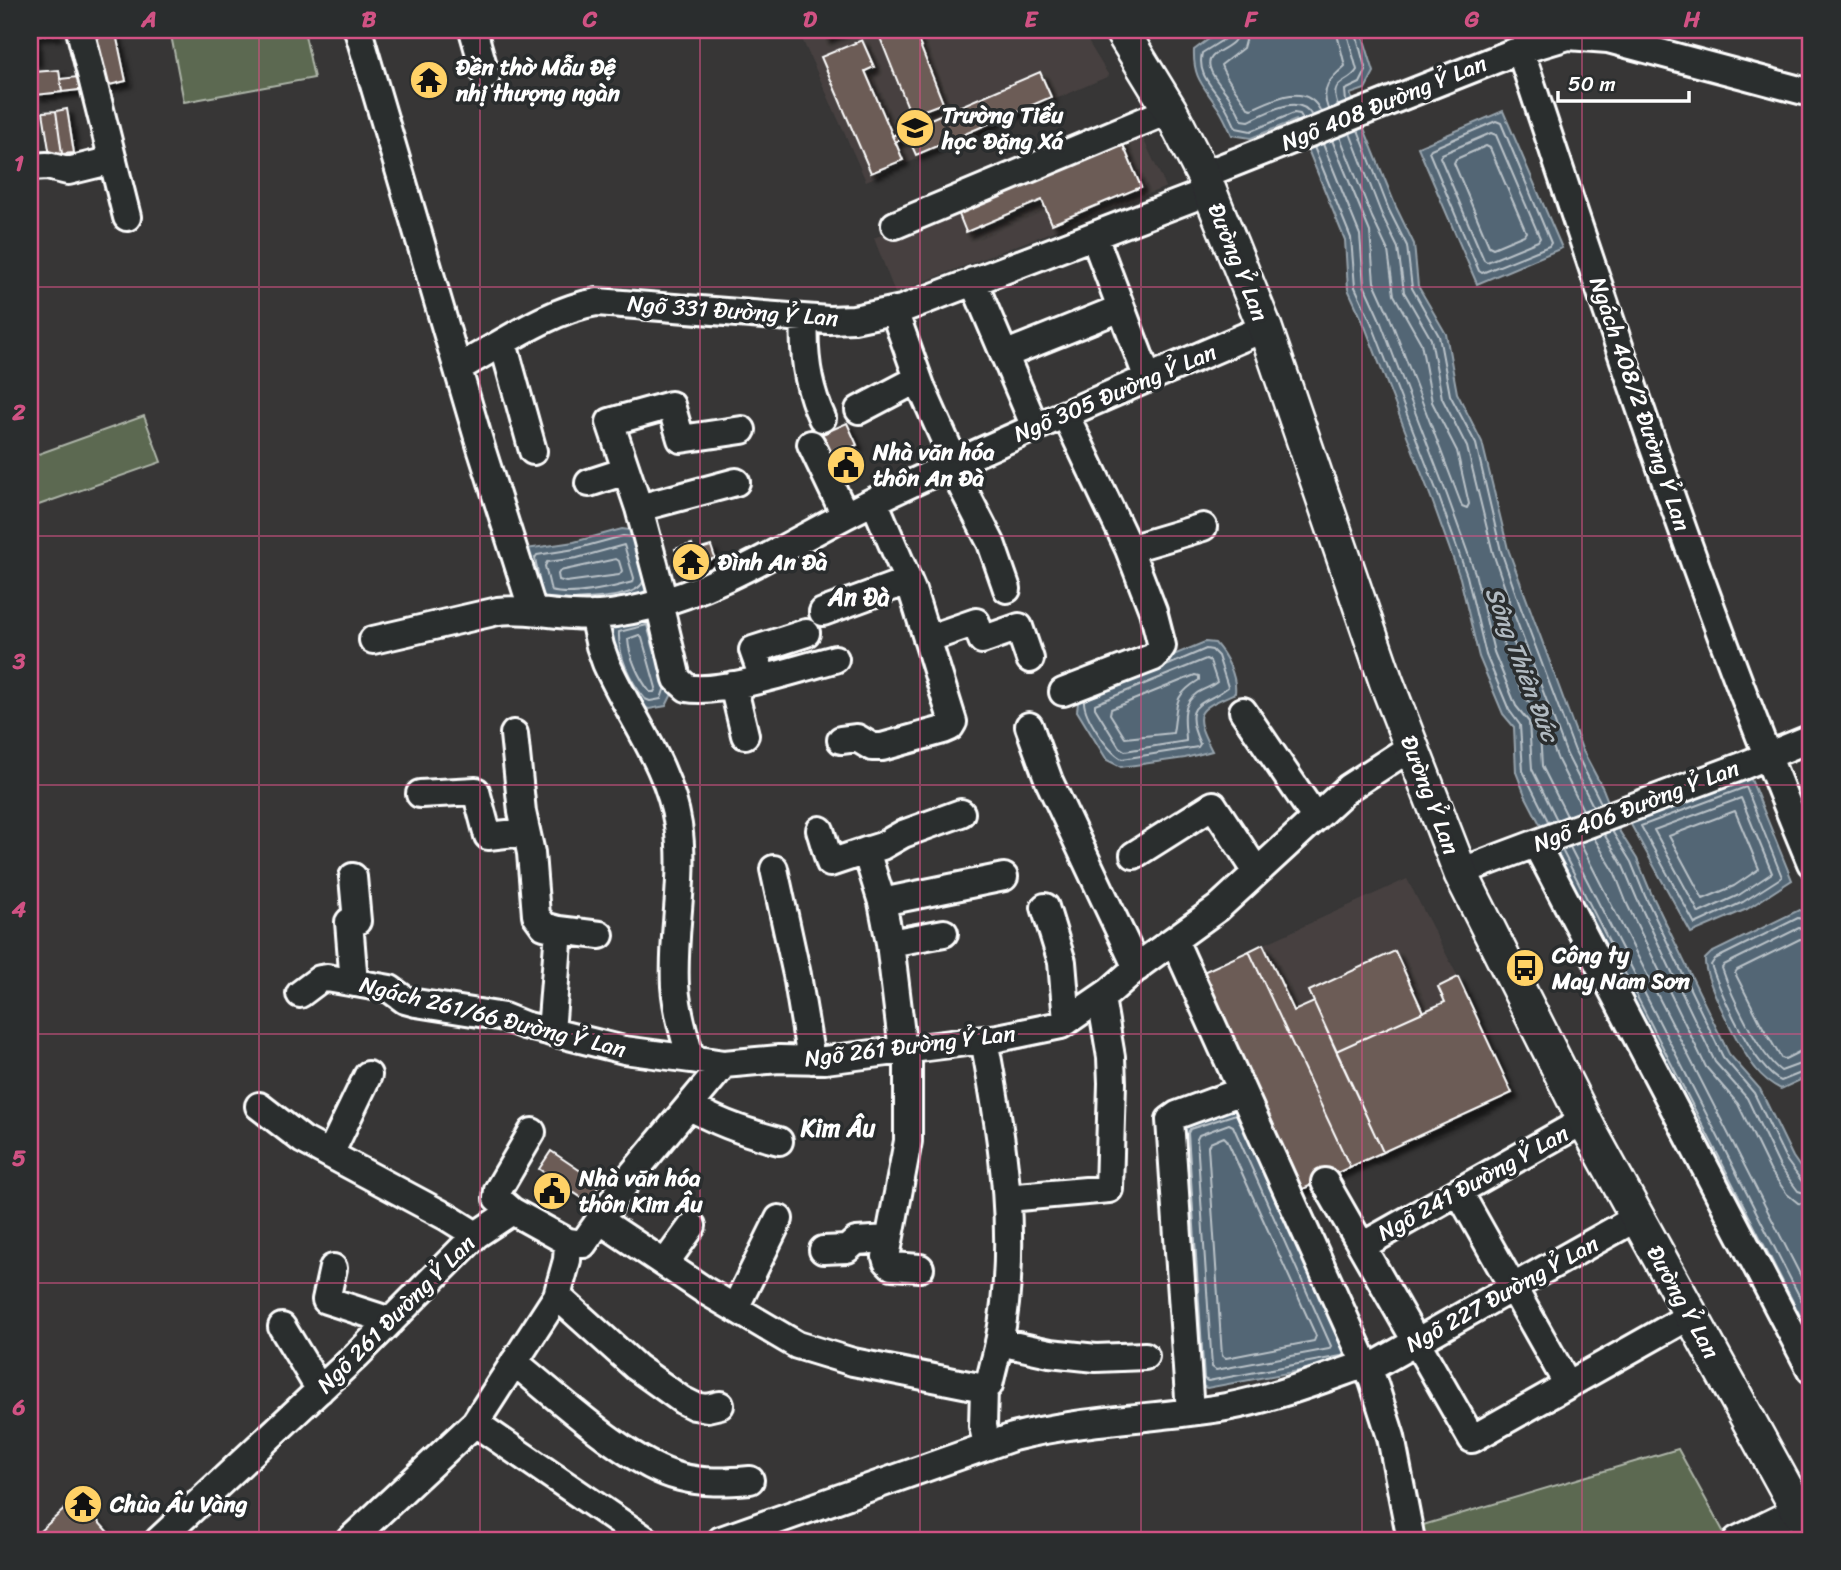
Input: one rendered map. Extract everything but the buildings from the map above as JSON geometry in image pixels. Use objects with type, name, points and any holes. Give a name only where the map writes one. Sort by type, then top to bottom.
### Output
[{"type":"main road","name":"Đường Ỷ Lan","points":[[1121,30],[1170,110],[1207,183],[1265,328],[1386,681],[1460,872],[1636,1218],[1805,1520]]},
{"type":"street","points":[[80,30],[127,217]]},
{"type":"street","points":[[358,30],[533,611]]},
{"type":"street","points":[[473,30],[486,76]]},
{"type":"street","name":"Ngõ 408 Đường Ỷ Lan","points":[[1207,183],[1267,150],[1389,102],[1516,42],[1592,36],[1811,93]]},
{"type":"street","name":"Ngách 408/2 Đường Ỷ Lan","points":[[1516,42],[1647,428],[1766,756],[1811,863]]},
{"type":"street","points":[[895,225],[1170,110]]},
{"type":"street","points":[[30,167],[47,166],[68,171],[113,160]]},
{"type":"street","name":"Ngõ 331 Đường Ỷ Lan","points":[[458,368],[559,313],[578,305],[597,302],[805,319],[855,320],[894,311],[1094,236],[1207,183]]},
{"type":"street","points":[[1094,236],[1148,379]]},
{"type":"street","points":[[973,281],[1035,427]]},
{"type":"street","points":[[1004,355],[1121,308]]},
{"type":"street","points":[[894,311],[918,379],[953,464],[991,543],[1007,589]]},
{"type":"street","points":[[805,319],[806,367],[822,418]]},
{"type":"street","name":"Ngõ 305 Đường Ỷ Lan","points":[[373,640],[498,611],[533,611],[576,616],[624,611],[662,602],[741,571],[845,515],[953,464],[1265,328]]},
{"type":"street","points":[[503,343],[533,451]]},
{"type":"street","points":[[859,410],[918,379]]},
{"type":"street","points":[[742,430],[681,439],[671,405],[610,422],[639,508],[677,679],[680,684],[695,690],[733,685],[835,659]]},
{"type":"street","points":[[1063,692],[1154,657],[1163,646],[1129,549],[1065,414]]},
{"type":"street","points":[[811,444],[845,515]]},
{"type":"street","points":[[589,483],[626,471]]},
{"type":"street","points":[[639,508],[736,482]]},
{"type":"street","points":[[841,740],[857,737],[872,747],[882,747],[950,727],[953,722],[908,581],[874,501]]},
{"type":"street","points":[[1129,549],[1203,527]]},
{"type":"street","points":[[823,612],[908,581]]},
{"type":"street","points":[[593,615],[606,663],[665,776],[675,807],[681,859],[675,988],[691,1059]]},
{"type":"street","points":[[927,639],[976,622],[982,640],[1019,628],[1030,659]]},
{"type":"street","points":[[763,678],[753,650],[806,633]]},
{"type":"street","points":[[733,685],[745,735]]},
{"type":"street","points":[[1243,710],[1315,817]]},
{"type":"street","points":[[1029,726],[1049,781],[1137,968]]},
{"type":"street","points":[[514,734],[531,853],[536,915],[544,926],[600,935]]},
{"type":"street","name":"Ngõ 406 Đường Ỷ Lan","points":[[1460,872],[1811,738]]},
{"type":"street","name":"Ngõ 261 Đường Ỷ Lan","points":[[724,1064],[779,1059],[825,1060],[985,1040],[1061,1025],[1101,998],[1218,908],[1348,788],[1411,747]]},
{"type":"street","points":[[420,794],[476,791],[488,836],[526,832]]},
{"type":"street","points":[[1134,855],[1213,805],[1256,872]]},
{"type":"street","points":[[820,830],[830,863],[882,846],[903,834],[961,813]]},
{"type":"street","points":[[1536,844],[1811,1370]]},
{"type":"street","points":[[866,851],[882,902],[906,1050],[908,1141],[886,1257],[889,1264],[920,1268]]},
{"type":"street","points":[[774,869],[811,1060]]},
{"type":"street","points":[[353,877],[357,921],[349,922],[354,983]]},
{"type":"street","points":[[882,902],[1004,877]]},
{"type":"street","points":[[1045,907],[1062,962],[1067,1021]]},
{"type":"street","points":[[551,1032],[559,930]]},
{"type":"street","points":[[890,943],[944,933]]},
{"type":"street","points":[[1174,940],[1367,1367],[1391,1437],[1411,1540]]},
{"type":"street","name":"Ngách 261/66 Đường Ỷ Lan","points":[[300,994],[320,979],[327,978],[390,989],[405,1000],[416,1003],[505,1017],[551,1032],[624,1050],[724,1064]]},
{"type":"street","points":[[1007,1198],[1109,1189],[1111,1057],[1101,998]]},
{"type":"street","points":[[601,1221],[797,1345],[853,1362],[984,1388],[989,1385],[999,1342],[1007,1252],[1007,1198],[999,1116],[985,1040]]},
{"type":"street","points":[[532,1132],[498,1190],[497,1198],[512,1211],[568,1242],[583,1244],[629,1178],[724,1064]]},
{"type":"street","points":[[330,1154],[369,1074]]},
{"type":"street","points":[[1190,1412],[1170,1120],[1242,1091]]},
{"type":"street","points":[[259,1107],[303,1140],[447,1216],[476,1235]]},
{"type":"street","points":[[689,1107],[746,1133],[779,1141]]},
{"type":"street","name":"Ngõ 241 Đường Ỷ Lan","points":[[1362,1246],[1585,1120]]},
{"type":"street","points":[[1325,1182],[1472,1439],[1690,1316]]},
{"type":"street","points":[[1459,1192],[1568,1385]]},
{"type":"street","name":"Ngõ 261 Đường Ỷ Lan","points":[[159,1540],[320,1390],[476,1235],[512,1211]]},
{"type":"street","name":"Ngõ 227 Đường Ỷ Lan","points":[[721,1540],[987,1445],[1051,1427],[1228,1406],[1283,1393],[1367,1367],[1636,1218]]},
{"type":"street","points":[[735,1308],[779,1219]]},
{"type":"street","points":[[666,1262],[692,1226]]},
{"type":"street","points":[[823,1250],[847,1249],[856,1241],[889,1239]]},
{"type":"street","points":[[351,1540],[475,1423],[557,1296],[567,1260],[568,1242]]},
{"type":"street","points":[[333,1268],[326,1300],[391,1321]]},
{"type":"street","points":[[557,1296],[636,1367],[682,1400],[707,1408],[720,1405]]},
{"type":"street","points":[[282,1327],[320,1390]]},
{"type":"street","points":[[999,1342],[1050,1353],[1096,1358],[1145,1356]]},
{"type":"street","points":[[514,1362],[615,1444],[655,1466],[677,1477],[705,1482],[750,1480]]},
{"type":"street","points":[[984,1388],[983,1426],[987,1445]]},
{"type":"street","points":[[475,1423],[646,1540]]},
{"type":"street","points":[[1737,1540],[1805,1520]]},
{"type":"shaded area","name":"Trường Tiểu học Đặng Xá","points":[[798,30],[1081,30],[1109,76],[866,181]]},
{"type":"shaded area","points":[[1138,128],[1166,187],[895,293],[874,238]]},
{"type":"shaded area","points":[[1407,879],[1458,977],[1512,1093],[1301,1190],[1201,973]]},
{"type":"green space","points":[[170,30],[304,30],[314,78],[184,102]]},
{"type":"green space","points":[[144,416],[161,462],[30,508],[30,457]]},
{"type":"green space","points":[[1678,1449],[1728,1540],[1414,1540],[1413,1528]]},
{"type":"water","name":"Sông Thiên Đức","points":[[1229,30],[1361,30],[1374,72],[1365,89],[1350,94],[1414,244],[1418,286],[1446,334],[1457,393],[1482,442],[1508,549],[1582,749],[1729,1054],[1760,1089],[1793,1157],[1811,1183],[1811,1350],[1525,795],[1516,772],[1514,727],[1503,714],[1479,657],[1460,578],[1364,324],[1348,289],[1345,240],[1296,120],[1251,138],[1232,135],[1221,112],[1199,80],[1194,50],[1213,36]]},
{"type":"water","points":[[1503,111],[1562,248],[1477,284],[1418,147]]},
{"type":"water","points":[[622,529],[636,531],[650,585],[643,593],[618,602],[544,607],[526,549],[574,542]]},
{"type":"water","points":[[650,618],[672,694],[666,706],[649,709],[641,706],[632,689],[612,639],[617,624]]},
{"type":"water","points":[[1205,642],[1215,643],[1223,653],[1230,666],[1235,686],[1235,693],[1205,708],[1201,713],[1201,727],[1212,751],[1185,758],[1121,767],[1107,760],[1077,711],[1079,694]]},
{"type":"water","points":[[1750,777],[1792,880],[1747,909],[1691,933],[1629,821]]},
{"type":"water","points":[[1799,910],[1811,917],[1811,1075],[1781,1089],[1761,1075],[1742,1047],[1710,982],[1705,959],[1711,953]]},
{"type":"water","points":[[1235,1105],[1351,1350],[1346,1362],[1207,1388],[1201,1386],[1182,1127]]},
{"type":"place","name":"Đền thờ Mẫu Đệ nhị thượng ngàn","points":[[429,80]]},
{"type":"place","name":"Trường Tiểu học Đặng Xá","points":[[915,128]]},
{"type":"place","name":"Nhà văn hóa thôn An Đà","points":[[846,465]]},
{"type":"place","name":"Đình An Đà","points":[[691,562]]},
{"type":"place","name":"Công ty May Nam Sơn","points":[[1525,968]]},
{"type":"place","name":"Nhà văn hóa thôn Kim Âu","points":[[552,1191]]},
{"type":"place","name":"Chùa Âu Vàng","points":[[83,1504]]},
{"type":"district","name":"An Đà","points":[[859,597]]},
{"type":"district","name":"Kim Âu","points":[[838,1128]]}]
